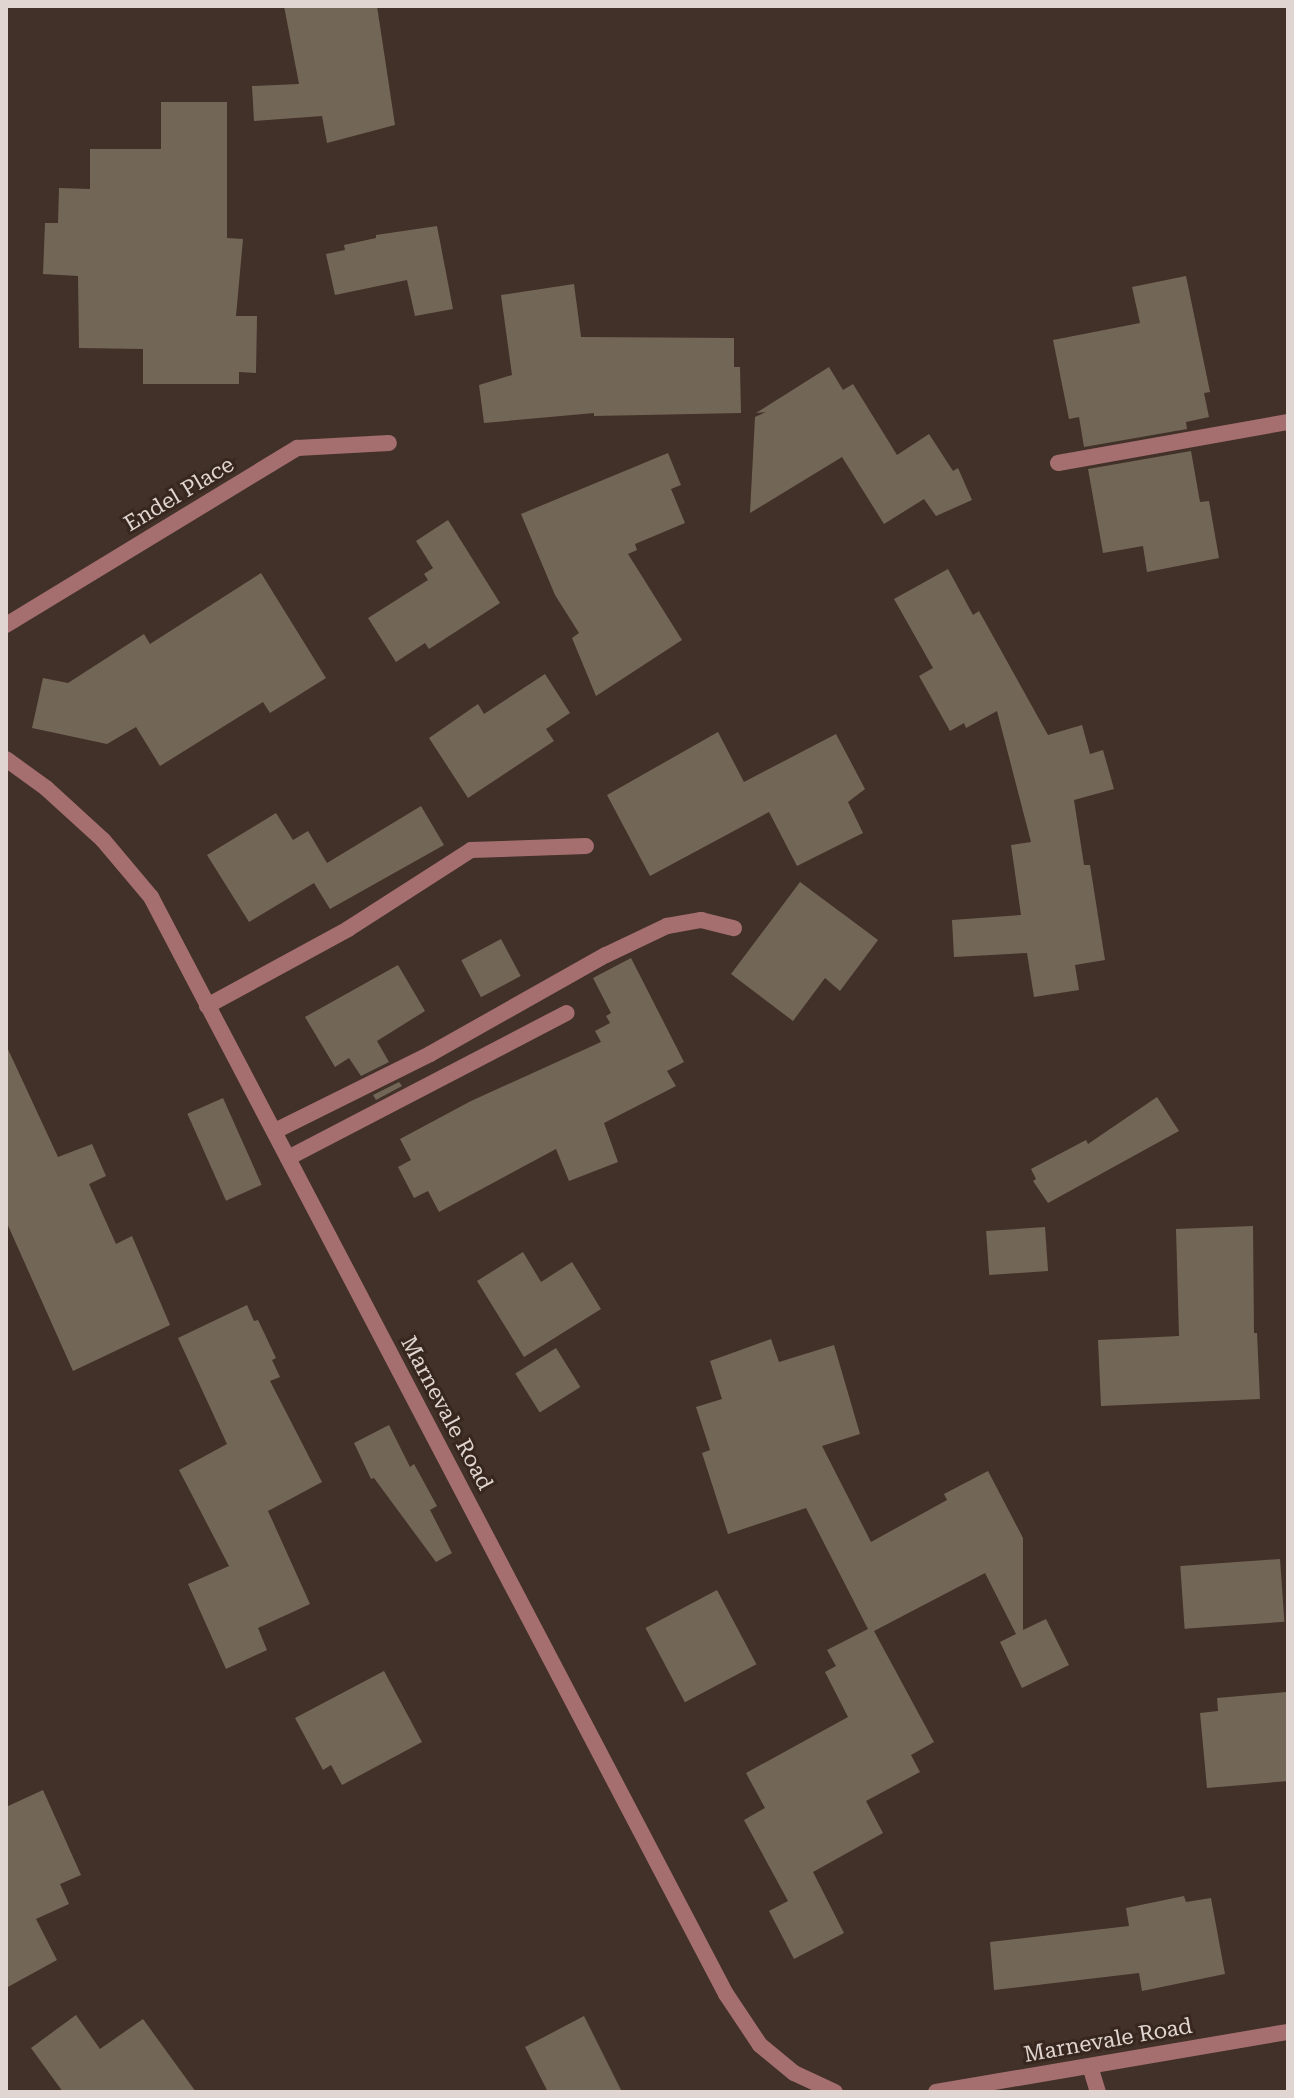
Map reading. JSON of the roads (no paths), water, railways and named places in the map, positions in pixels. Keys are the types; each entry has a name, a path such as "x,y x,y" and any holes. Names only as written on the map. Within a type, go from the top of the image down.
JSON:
{"street":[{"path":"1058,463 1288,422"},
{"name":"Endel Place","path":"6,625 297,448 389,443"},
{"name":"Marnevale Road","path":"6,759 46,788 103,840 151,897 726,1994 760,2045 794,2073 835,2092"},
{"path":"207,1006 348,929 471,850 586,846"},
{"path":"275,1131 430,1054 606,955 667,926 701,920 734,928"},
{"path":"288,1158 566,1013"},
{"name":"Marnevale Road","path":"936,2092 1288,2032"},
{"path":"1090,2066 1098,2092"}]}
